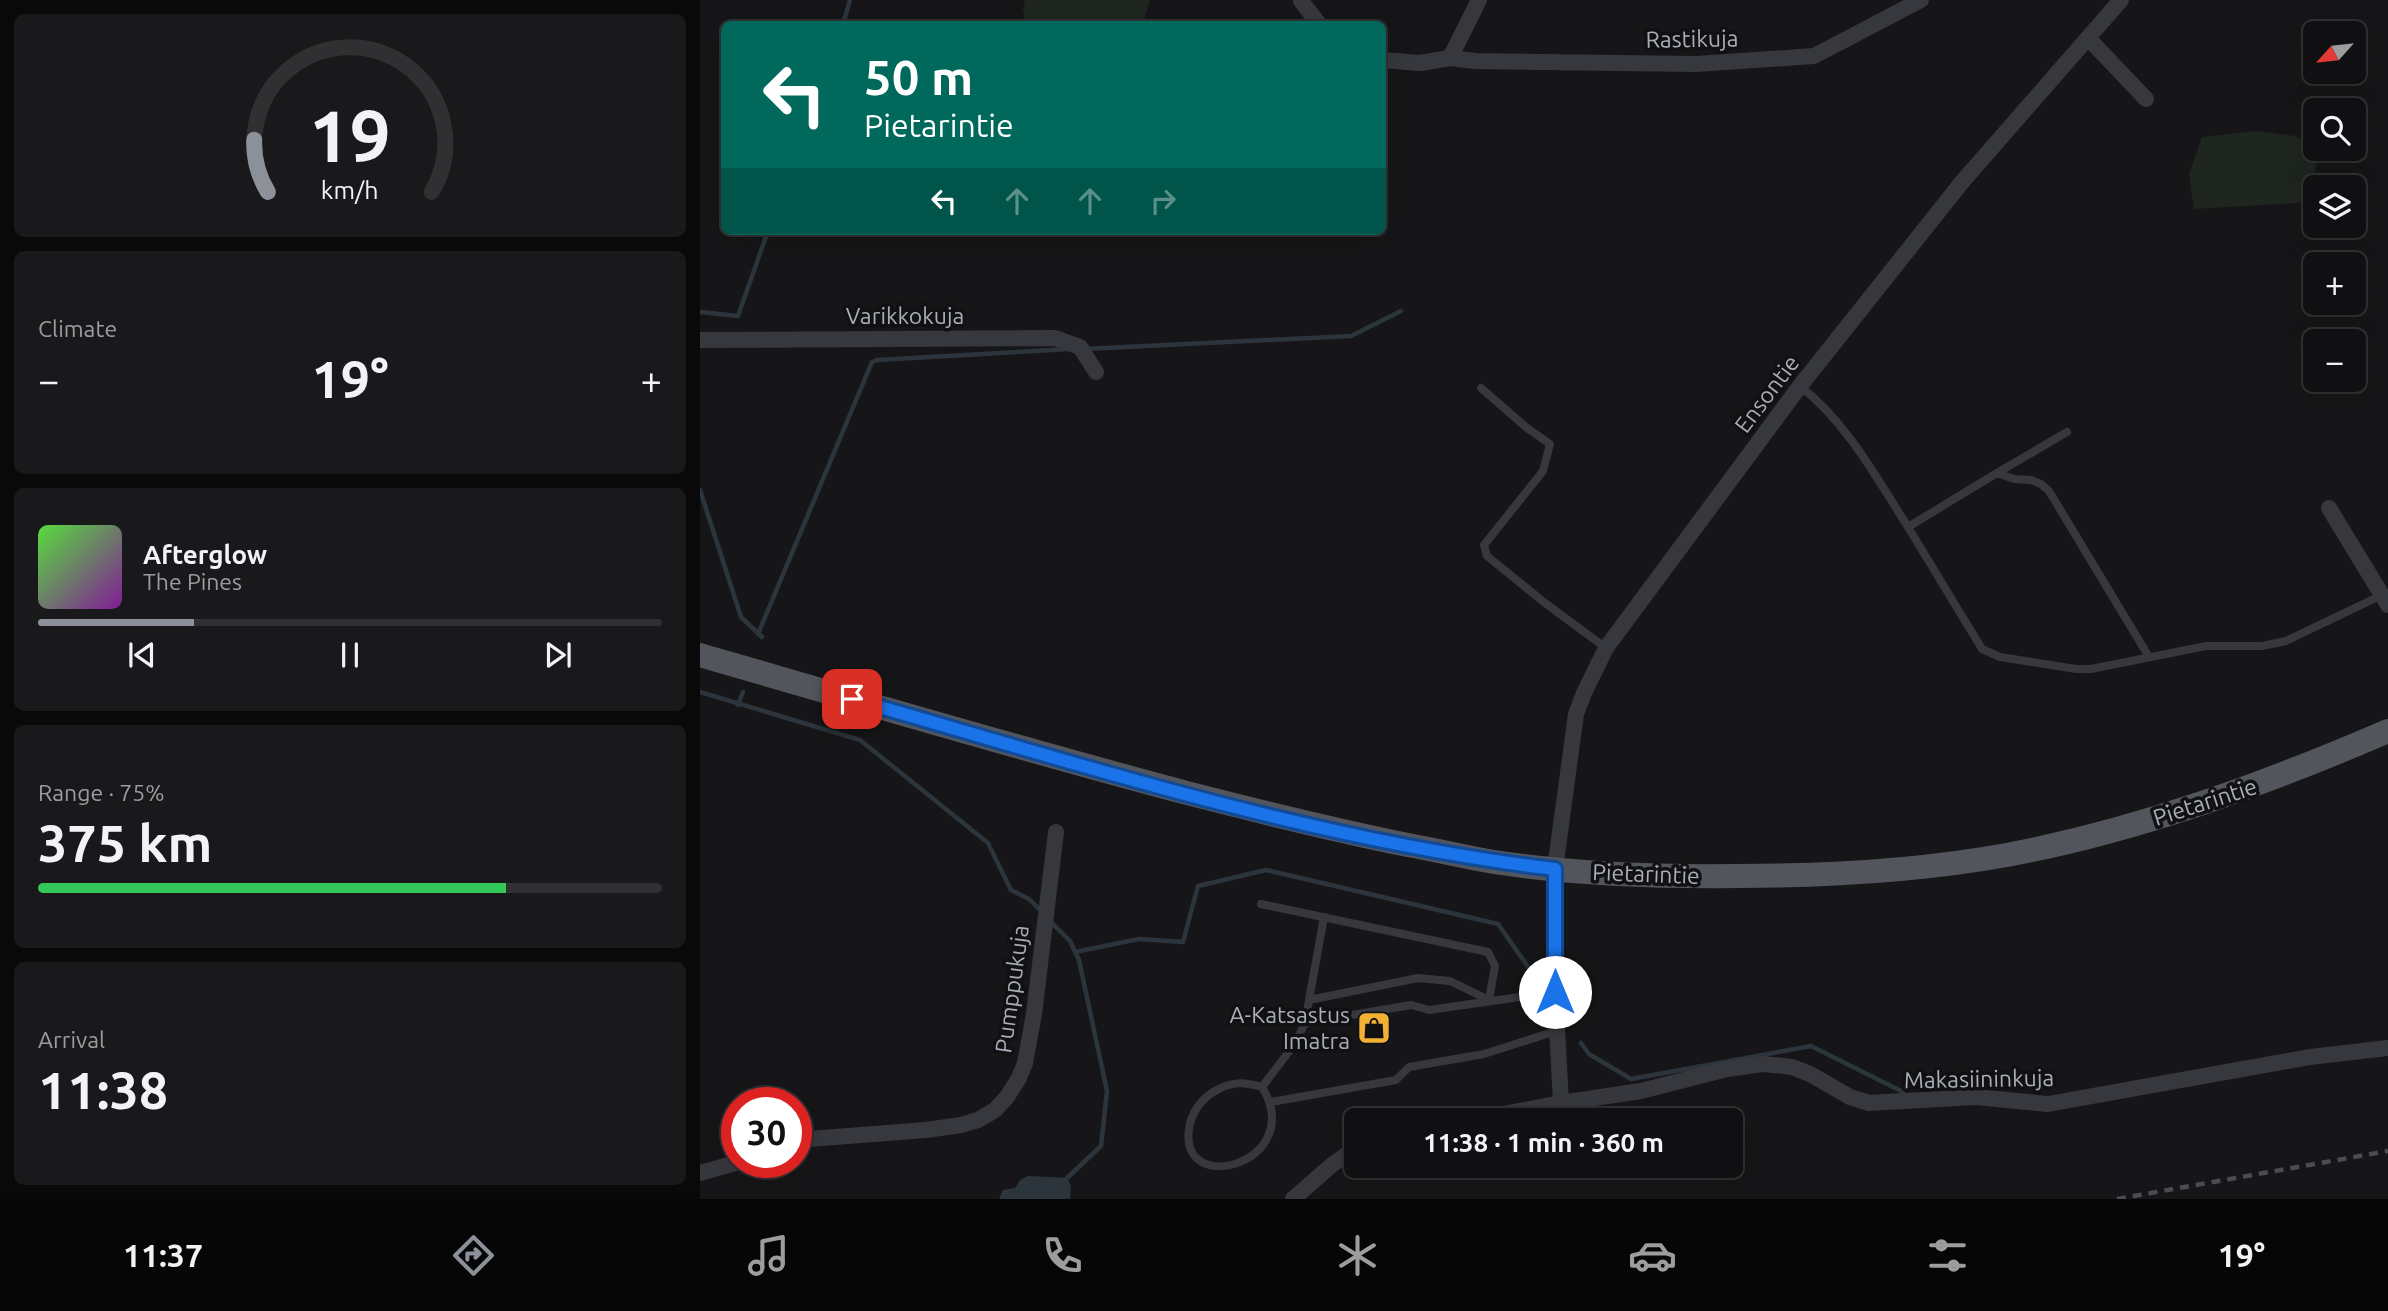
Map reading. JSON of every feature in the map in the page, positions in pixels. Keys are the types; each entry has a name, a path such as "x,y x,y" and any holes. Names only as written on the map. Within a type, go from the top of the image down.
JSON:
{"main road":[{"name":"Pietarintie","path":"700,655 1079,764 1303,823 1490,861 1652,876 1846,874 2004,855 2106,833 2179,811 2260,784 2388,731"}],"street":[{"path":"1450,58 1479,0"},
{"name":"Rastikuja","path":"1386,60 1420,63 1450,58 1475,61 1696,64 1814,56 1920,0"},
{"name":"Ensontie","path":"1555,869 1576,713 1606,648 1800,386 1962,182 2121,0"},
{"path":"1301,1 1317,21"},
{"path":"2088,38 2146,99"},
{"name":"Varikkokuja","path":"700,340 1055,338 1080,347 1096,372"},
{"path":"2329,508 2385,600"},
{"name":"Pumppukuja","path":"812,1139 961,1125 978,1120 995,1110 1007,1097 1025,1063 1034,1014 1056,832"},
{"path":"1555,869 1555,992 1561,1103"},
{"name":"Makasiininkuja","path":"1535,1108 1641,1091 1727,1069 1763,1064 1801,1070 1850,1097 1869,1103 1976,1097 2048,1104 2310,1057 2388,1048"},
{"path":"1293,1199 1344,1156"},
{"path":"700,1173 721,1167"}],"lane":[{"path":"1800,386 1823,404 1850,438 1982,649 2000,657 2076,669 2108,666 2206,646 2262,646 2286,641 2385,600"},
{"path":"1481,388 1550,444 1543,471 1484,545 1487,556 1606,648"},
{"path":"1908,527 2067,432"},
{"path":"1997,473 2014,479 2031,480 2049,491 2150,657"},
{"path":"1261,904 1488,952 1495,966 1489,1000"},
{"path":"1262,1087 1294,1045 1305,1023 1324,917"},
{"path":"1309,1000 1418,978 1450,981 1489,1000"},
{"path":"1305,1023 1411,1004 1429,1010 1555,992"},
{"path":"1271,1102 1396,1080 1409,1067 1484,1054 1556,1031"},
{"path":"1245,1082 1262,1087 1271,1102 1272,1123 1267,1139 1257,1153 1244,1164 1229,1169 1214,1170 1201,1165 1188,1142 1189,1128 1195,1111 1207,1096 1225,1085 1245,1082"}],"shaded area":[{"path":"1025,0 1150,0 1144,21 1025,21 1023,9"},
{"path":"2256,131 2295,136 2303,140 2303,161 2316,161 2315,175 2303,175 2303,202 2194,209 2189,174 2202,137"},
{"path":"1028,1176 1067,1178 1071,1186 1070,1199 999,1199 1003,1190 1015,1188 1020,1180"}],"waterway":[{"path":"844,21 850,0"},
{"path":"700,312 738,316 767,235"},
{"path":"1085,349 1351,336 1401,311"},
{"path":"758,634 872,362 1069,349"},
{"path":"700,490 741,617 762,637"},
{"path":"700,692 860,740 988,843 1011,890 1029,899 1041,911"},
{"path":"738,705 743,692"},
{"path":"1075,952 1139,939 1183,942 1198,886 1266,870 1498,924 1543,988"},
{"path":"1049,920 1070,941 1079,960 1107,1091 1101,1146 1067,1178"},
{"path":"1581,1043 1589,1054 1631,1079 1811,1046 1903,1092"}],"railway":[{"path":"2117,1199 2388,1151"}],"place":[{"name":"A-Katsastus Imatra","path":"1374,1028"}],"route":[{"path":"852,699 1079,764 1303,823 1490,861 1555,869 1555,992"}]}
